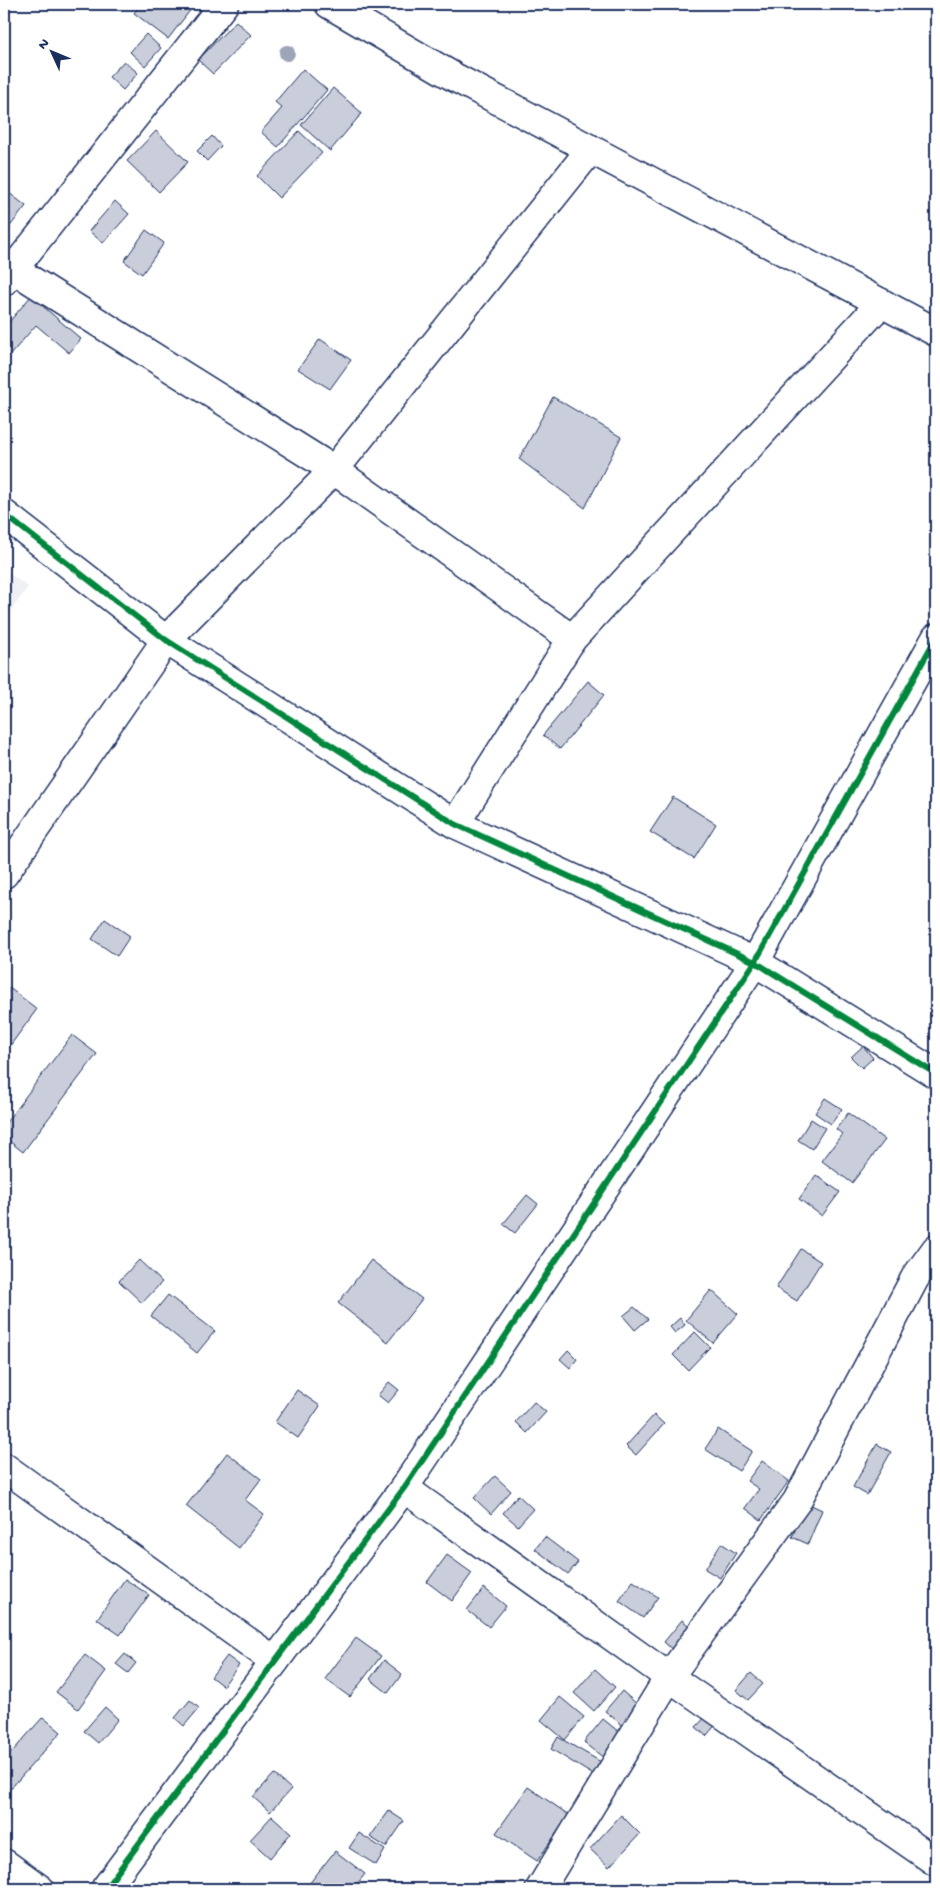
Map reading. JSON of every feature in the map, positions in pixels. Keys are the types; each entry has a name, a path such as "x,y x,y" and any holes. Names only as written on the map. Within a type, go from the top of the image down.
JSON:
{"street":[{"path":"224,4 9,275 334,470 572,639"},
{"path":"329,4 454,77 936,332"},
{"path":"4,874 166,640 334,470 591,149"},
{"path":"455,824 572,639 881,303"},
{"path":"4,514 166,640 455,824 755,962 936,1074"},
{"path":"105,1889 404,1488 755,962 936,638"},
{"path":"540,1889 668,1677 797,1501 915,1278 936,1248"},
{"path":"6,1472 275,1661"},
{"path":"404,1488 668,1677 936,1862"},
{"path":"4,1863 40,1889"}],"shaded area":[{"path":"4,570 28,587 4,620"}],"building":[{"path":"141,4 195,4 168,39 134,13"},
{"path":"236,21 251,35 213,74 198,60"},
{"path":"146,34 161,48 145,66 130,52"},
{"path":"124,61 138,73 123,90 109,77"},
{"path":"303,69 327,90 278,147 261,132 282,108 275,102"},
{"path":"333,88 362,113 330,151 301,125"},
{"path":"156,131 188,162 159,192 127,161"},
{"path":"299,131 322,153 279,198 257,176"},
{"path":"212,136 221,146 207,161 197,151"},
{"path":"4,189 26,206 4,234"},
{"path":"115,201 129,214 103,243 89,231"},
{"path":"146,230 164,243 142,274 124,261"},
{"path":"31,296 81,339 69,353 36,325 4,362 4,328"},
{"path":"320,339 351,360 330,389 298,369"},
{"path":"553,397 621,437 585,508 519,459"},
{"path":"588,681 604,695 560,749 543,735"},
{"path":"673,797 716,824 694,859 650,832"},
{"path":"105,919 130,936 117,956 92,939"},
{"path":"8,987 37,1009 4,1054 4,992"},
{"path":"72,1035 97,1054 23,1152 4,1137 4,1125"},
{"path":"863,1046 873,1058 862,1068 851,1057"},
{"path":"825,1098 842,1109 831,1124 815,1113"},
{"path":"848,1113 885,1140 852,1183 822,1161 842,1134 836,1129"},
{"path":"811,1119 825,1128 812,1149 798,1140"},
{"path":"816,1175 840,1192 822,1216 799,1199"},
{"path":"527,1195 538,1204 515,1233 503,1224"},
{"path":"801,1249 821,1262 797,1301 776,1288"},
{"path":"139,1260 162,1282 142,1303 119,1281"},
{"path":"371,1260 422,1299 388,1342 338,1303"},
{"path":"711,1290 738,1314 713,1343 686,1320"},
{"path":"168,1295 215,1331 197,1353 151,1316"},
{"path":"634,1307 648,1319 635,1330 623,1316"},
{"path":"680,1318 685,1325 675,1333 670,1327"},
{"path":"695,1332 710,1347 688,1370 673,1355"},
{"path":"568,1350 577,1359 570,1368 560,1359"},
{"path":"389,1382 399,1390 388,1403 378,1395"},
{"path":"297,1390 320,1406 298,1438 275,1422"},
{"path":"534,1402 546,1412 527,1433 516,1422"},
{"path":"654,1415 664,1424 636,1455 626,1446"},
{"path":"718,1429 752,1451 739,1471 705,1449"},
{"path":"877,1444 891,1452 867,1495 853,1487"},
{"path":"227,1453 261,1479 245,1500 264,1514 239,1548 186,1506"},
{"path":"762,1461 789,1481 761,1520 745,1508 759,1489 747,1481"},
{"path":"495,1476 511,1491 491,1514 474,1498"},
{"path":"518,1495 533,1509 518,1526 503,1513"},
{"path":"807,1503 822,1510 808,1544 792,1537"},
{"path":"545,1537 578,1562 568,1574 535,1549"},
{"path":"721,1543 736,1553 720,1578 705,1569"},
{"path":"447,1555 472,1573 452,1601 427,1582"},
{"path":"125,1579 149,1595 120,1635 97,1619"},
{"path":"633,1581 658,1597 643,1618 619,1601"},
{"path":"484,1588 506,1606 489,1627 467,1610"},
{"path":"682,1620 698,1633 679,1656 664,1642"},
{"path":"356,1638 381,1656 350,1697 325,1679"},
{"path":"125,1654 136,1663 128,1673 116,1664"},
{"path":"85,1655 106,1671 78,1709 56,1692"},
{"path":"227,1656 239,1665 223,1686 211,1677"},
{"path":"384,1660 402,1674 388,1693 370,1679"},
{"path":"595,1669 615,1687 594,1711 574,1693"},
{"path":"751,1673 763,1684 748,1700 736,1690"},
{"path":"622,1691 639,1706 622,1725 605,1711"},
{"path":"560,1697 584,1717 565,1740 541,1720"},
{"path":"190,1700 199,1708 184,1726 175,1718"},
{"path":"105,1707 118,1719 98,1743 84,1731"},
{"path":"710,1712 719,1721 706,1736 696,1727"},
{"path":"43,1717 61,1732 4,1796 4,1761"},
{"path":"603,1719 624,1736 605,1759 584,1742"},
{"path":"558,1737 608,1766 600,1779 551,1749"},
{"path":"274,1774 291,1789 270,1812 253,1797"},
{"path":"528,1787 569,1815 537,1861 496,1833"},
{"path":"389,1811 404,1821 386,1847 370,1837"},
{"path":"621,1815 640,1834 609,1867 590,1849"},
{"path":"272,1816 291,1833 270,1858 250,1840"},
{"path":"359,1833 385,1850 376,1865 349,1848"},
{"path":"335,1851 365,1874 353,1889 305,1889"}],"cycle path":[{"path":"4,514 166,640 455,824 755,962 936,1074"},
{"path":"105,1889 404,1488 755,962 936,638"}]}
